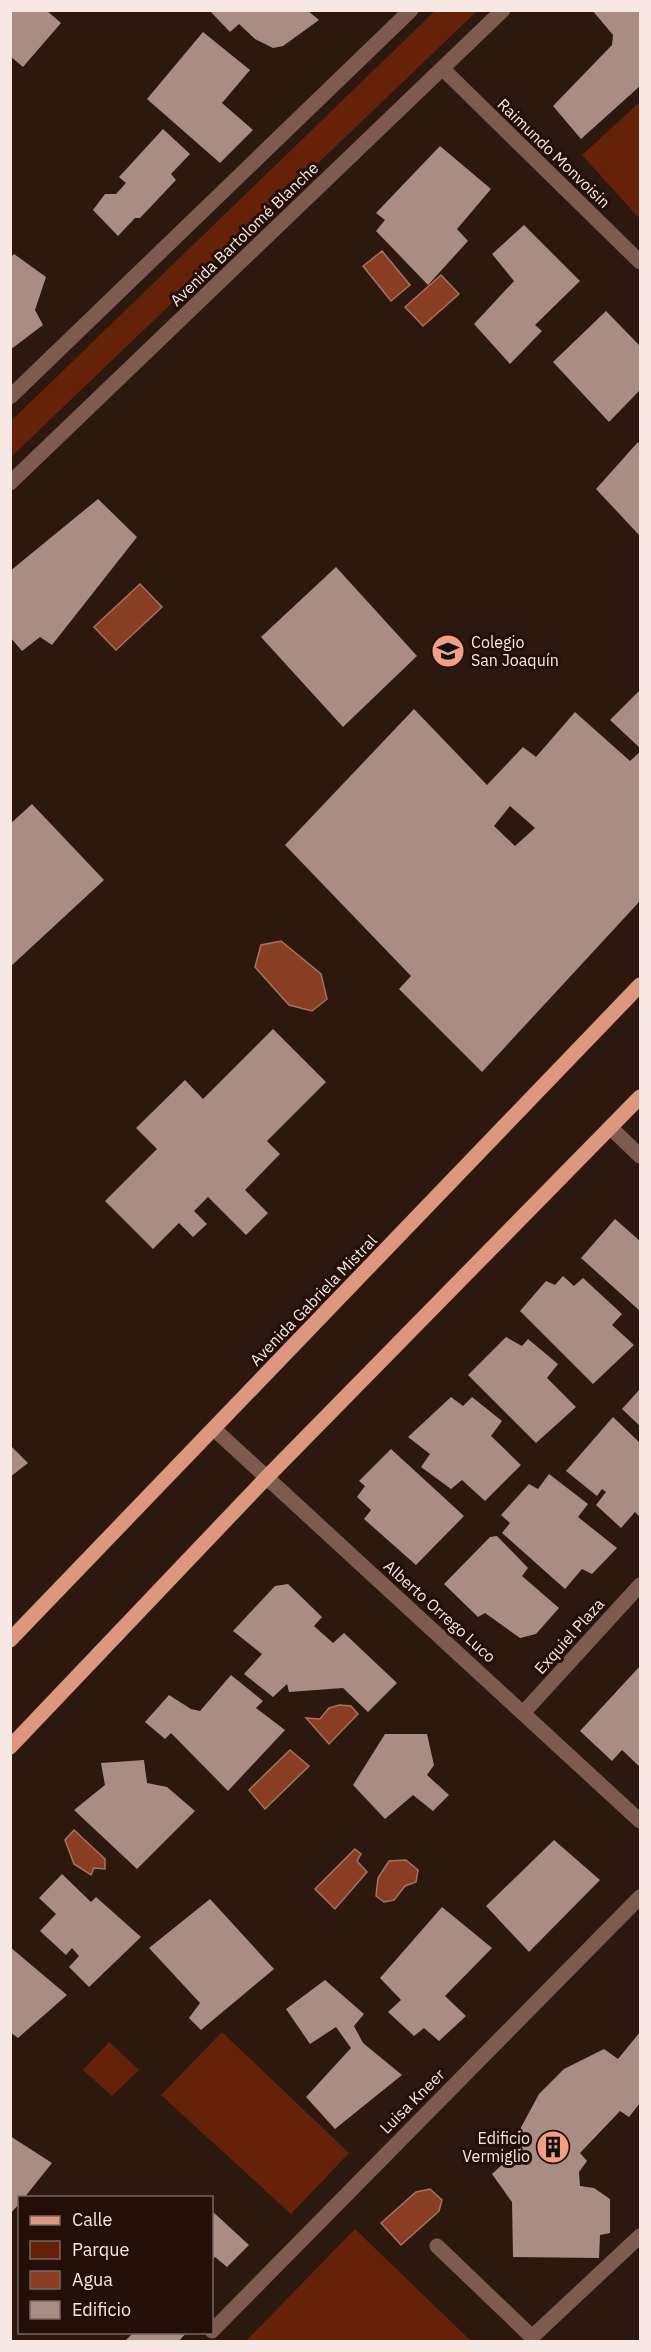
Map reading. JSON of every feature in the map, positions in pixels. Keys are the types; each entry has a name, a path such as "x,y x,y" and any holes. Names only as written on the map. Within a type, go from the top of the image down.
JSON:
{"main road":[{"name":"Avenida Gabriela Mistral","path":"10,1640 640,985"},
{"path":"10,1747 266,1478 640,1097"}],"street":[{"path":"10,397 411,10"},
{"name":"Avenida Bartolomé Blanche","path":"10,483 503,10"},
{"name":"Raimundo Monvoisin","path":"442,69 640,262"},
{"path":"611,1128 640,1156"},
{"name":"Alberto Orrego Luco","path":"214,1429 640,1821"},
{"name":"Exquiel Plaza","path":"524,1712 640,1585"},
{"name":"Luisa Kneer","path":"213,2330 640,1897"},
{"path":"437,2246 532,2337 640,2236"}],"green space":[{"path":"436,10 477,11 11,457 11,421"},
{"path":"640,102 640,219 582,155"},
{"path":"222,2032 349,2153 291,2214 161,2095"},
{"path":"109,2042 139,2070 112,2096 83,2070"},
{"path":"355,2229 471,2341 246,2341"}],"water":[{"path":"382,251 410,285 391,301 363,266"},
{"path":"441,275 459,294 423,326 405,307"},
{"path":"140,584 162,607 116,650 94,627"},
{"path":"281,941 321,974 327,999 312,1011 289,1005 255,967 261,945"},
{"path":"339,1705 351,1706 358,1714 329,1744 306,1718 320,1719 329,1708"},
{"path":"290,1750 309,1766 265,1809 249,1790"},
{"path":"74,1830 105,1859 105,1869 94,1868 91,1875 74,1864 65,1840"},
{"path":"355,1849 361,1854 357,1861 367,1872 335,1909 315,1889"},
{"path":"406,1860 418,1870 416,1882 405,1886 394,1900 384,1902 376,1896 378,1878 389,1861"},
{"path":"430,2189 442,2200 439,2211 401,2245 381,2223 416,2192"}],"building":[{"path":"10,10 46,10 61,23 23,67 10,56"},
{"path":"209,10 307,10 319,20 283,46 273,48 255,39 239,24 230,32"},
{"path":"592,10 640,10 640,86 581,139 553,106 612,45 613,35"},
{"path":"203,32 250,70 222,103 253,130 220,163 147,99"},
{"path":"163,129 190,154 171,174 176,180 140,218 135,218 118,236 93,210 105,194 116,194 126,183 119,177"},
{"path":"440,146 491,189 457,229 468,241 428,285 376,231 385,220 376,213"},
{"path":"524,225 580,281 535,325 542,331 510,364 474,324 514,281 492,254"},
{"path":"14,254 46,277 35,310 43,325 10,350 10,258"},
{"path":"606,311 640,346 640,390 609,422 553,362"},
{"path":"638,442 640,444 640,536 596,489"},
{"path":"98,499 137,537 52,645 40,637 22,651 10,637 10,571"},
{"path":"336,567 417,656 343,727 261,637"},
{"path":"640,690 640,748 610,720"},
{"path":"414,709 487,785 523,747 536,757 575,712 630,761 640,752 640,901 482,1072 399,989 411,976 285,845","holes":["510,806 535,828 515,846 494,826"]},
{"path":"32,804 104,880 10,967 10,824"},
{"path":"273,1029 326,1082 267,1141 280,1154 245,1190 268,1213 246,1235 208,1197 194,1211 207,1224 193,1237 179,1223 153,1249 105,1201 157,1149 136,1128 185,1080 203,1099"},
{"path":"615,1219 640,1241 640,1311 581,1258"},
{"path":"563,1276 574,1286 583,1278 622,1314 612,1325 634,1345 593,1384 520,1311 546,1281 555,1285"},
{"path":"506,1337 522,1346 528,1339 558,1364 547,1378 576,1407 536,1443 468,1375"},
{"path":"640,1389 640,1426 622,1409"},
{"path":"451,1397 463,1406 472,1397 502,1421 491,1436 521,1465 485,1501 462,1480 451,1489 421,1467 430,1454 408,1437"},
{"path":"613,1417 640,1443 640,1517 635,1512 621,1528 596,1505 606,1492 602,1489 597,1496 566,1471"},
{"path":"10,1445 28,1463 10,1477"},
{"path":"391,1449 464,1516 416,1565 364,1519 371,1510 357,1497 365,1486 359,1481"},
{"path":"549,1474 588,1504 578,1517 617,1548 592,1574 582,1569 565,1589 502,1533 510,1523 501,1515 529,1484 538,1489"},
{"path":"497,1536 528,1568 522,1576 559,1608 536,1634 520,1638 485,1613 478,1617 444,1584 490,1537"},
{"path":"288,1584 322,1617 314,1626 333,1643 344,1633 397,1683 368,1712 343,1688 289,1692 287,1684 273,1697 244,1674 262,1654 233,1631 275,1586"},
{"path":"640,1666 640,1767 622,1750 612,1761 580,1731"},
{"path":"231,1675 263,1701 256,1708 285,1730 228,1791 171,1733 165,1739 145,1722 169,1695 191,1709 200,1711"},
{"path":"385,1734 427,1734 434,1765 427,1775 449,1795 433,1811 413,1795 385,1819 353,1785"},
{"path":"144,1760 147,1783 167,1787 195,1811 137,1869 74,1810 105,1785 101,1763"},
{"path":"554,1840 600,1880 529,1952 486,1906"},
{"path":"62,1874 91,1902 96,1897 141,1937 89,1987 69,1967 79,1956 72,1948 66,1955 40,1931 56,1914 39,1898"},
{"path":"210,1899 274,1969 201,2030 189,2018 200,2003 149,1948"},
{"path":"442,1907 492,1948 445,1996 466,2016 439,2041 424,2028 414,2036 388,2012 401,2000 380,1978"},
{"path":"10,1947 67,1995 18,2038 10,2032"},
{"path":"325,1980 364,2014 354,2026 363,2043 402,2075 335,2129 306,2097 351,2048 336,2027 310,2044 286,2009"},
{"name":"Edificio Vermiglio","path":"640,2032 640,2103 629,2117 620,2111 580,2153 587,2161 579,2172 580,2186 594,2188 610,2199 610,2233 600,2235 599,2258 513,2257 512,2202 492,2174 527,2142 518,2133 539,2094 564,2069 604,2049 618,2059"},
{"path":"10,2136 52,2163 26,2196 18,2196 18,2205 10,2214"},
{"path":"213,2212 249,2245 227,2267 215,2257 213,2259"},
{"path":"132,2334 185,2334 178,2342 124,2342"}],"place":[{"name":"Colegio San Joaquín","path":"448,651"},
{"name":"Edificio Vermiglio","path":"553,2147"}]}
